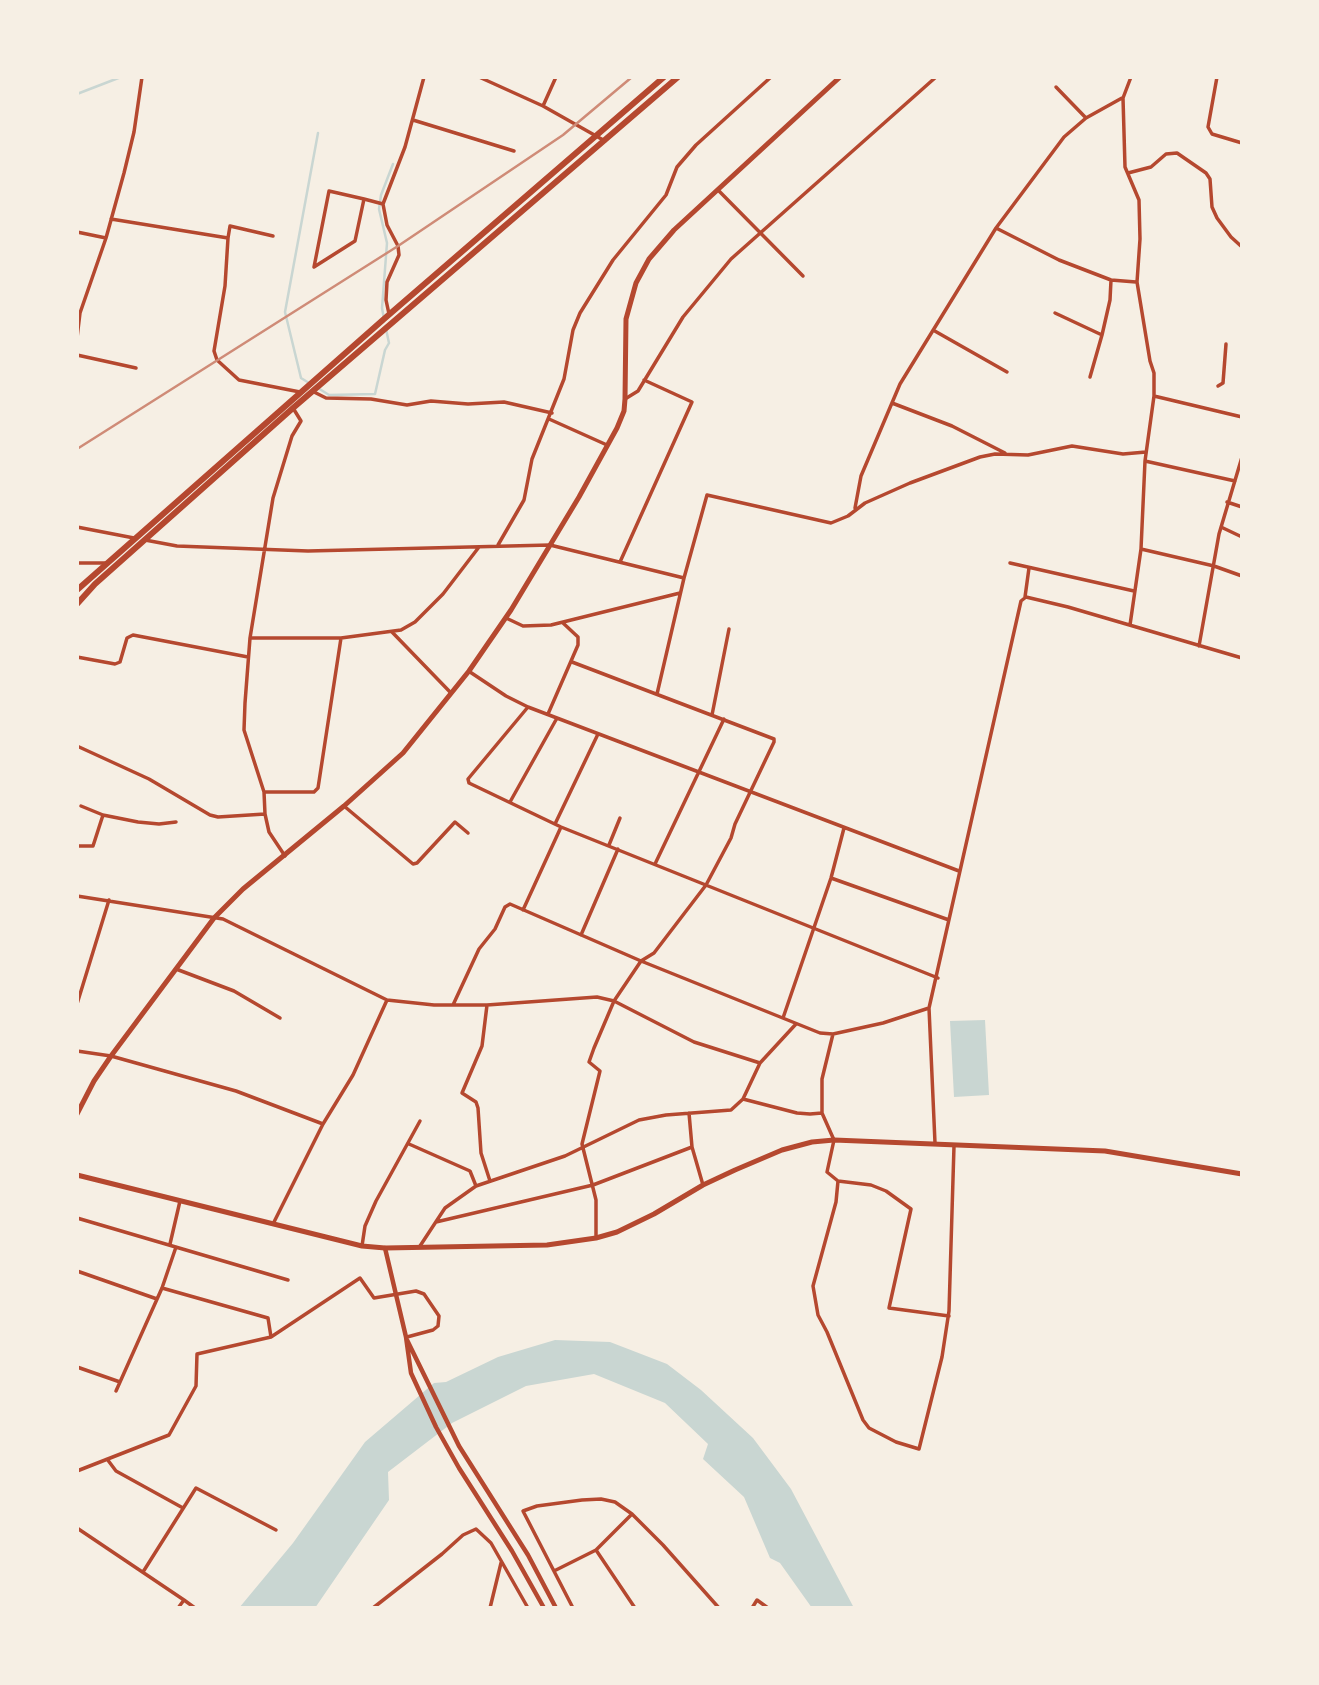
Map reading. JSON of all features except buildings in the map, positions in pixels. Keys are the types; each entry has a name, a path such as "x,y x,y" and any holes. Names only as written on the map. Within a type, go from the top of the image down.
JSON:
{"highway":[{"path":"77,590 133,538 664,77"},
{"path":"77,604 95,584 293,408 678,77"}],"main road":[{"path":"77,1114 111,1056 174,968 214,918 243,889 344,806 403,753 469,671 506,618 624,411 626,319 636,283 661,242 840,77"},
{"path":"77,1175 362,1246 385,1248 547,1245 596,1238 617,1232 703,1185 782,1150 812,1142 834,1140 1105,1151 1242,1174"}],"street":[{"path":"77,338 79,313 106,238 134,132 142,77"},
{"path":"390,314 387,282 399,255 381,203 405,147 424,77"},
{"path":"479,77 543,106 605,141"},
{"path":"543,106 556,77"},
{"path":"498,545 524,500 532,459 564,379 573,330 597,283 666,195 677,167 696,145 771,77"},
{"path":"625,399 633,396 677,327 713,278 759,233 936,77"},
{"path":"1130,625 1141,549 1145,461 1154,396 1154,373 1137,282 1139,200 1125,167 1123,98 1131,77"},
{"path":"1217,77 1208,127 1212,134 1242,143"},
{"path":"1056,87 1086,118"},
{"path":"855,510 861,476 892,403 916,356 996,228 1056,146 1086,118 1123,98"},
{"path":"413,120 514,151"},
{"path":"1128,173 1150,167 1166,154 1177,153 1206,173 1210,179 1212,207 1217,218 1230,237 1242,247"},
{"path":"718,190 803,276"},
{"path":"364,199 355,241 314,267 329,191 364,199 381,203"},
{"path":"111,219 228,239"},
{"path":"273,236 229,226 225,286 214,351 217,360 239,380 302,393"},
{"path":"996,228 1059,260 1111,280 1137,282"},
{"path":"77,232 106,238"},
{"path":"1090,377 1110,299 1111,280"},
{"path":"1055,313 1102,335"},
{"path":"933,330 1007,372"},
{"path":"1218,386 1223,383 1226,344"},
{"path":"77,355 136,368"},
{"path":"620,562 692,402 644,380"},
{"path":"314,392 326,398 371,398 407,405 431,401 468,404 504,402 552,413"},
{"path":"1154,396 1242,416"},
{"path":"892,403 952,426 1007,454"},
{"path":"285,856 270,832 265,814 264,792 244,730 250,638 272,498 292,436 301,421 293,408"},
{"path":"549,419 607,445"},
{"path":"657,694 680,593 707,495 831,523 910,483 980,457 1028,455 1072,446 1124,454 1146,452"},
{"path":"1199,646 1221,527 1242,457"},
{"path":"1145,461 1235,481"},
{"path":"1227,502 1242,507"},
{"path":"77,527 177,546 263,550 376,551 550,544 684,578"},
{"path":"1221,527 1242,537"},
{"path":"250,638 341,638 401,630 415,622 443,594 479,547"},
{"path":"1141,549 1214,566 1242,576"},
{"path":"77,563 104,564 127,555"},
{"path":"1010,563 1135,591"},
{"path":"935,1145 929,1008 1030,568"},
{"path":"506,618 523,626 563,622 680,593"},
{"path":"1025,598 1068,607 1242,658"},
{"path":"548,714 578,645 578,637 563,622"},
{"path":"712,715 729,629"},
{"path":"392,632 452,694"},
{"path":"77,657 115,664 120,662 127,638 133,635 248,657"},
{"path":"264,792 314,792 318,788 341,638"},
{"path":"572,662 774,739 731,838 706,886 654,953 641,961 614,1001 590,1062 600,1071 583,1138 583,1148 596,1200 596,1238"},
{"path":"469,671 528,707 959,871"},
{"path":"528,707 468,779 469,783 561,827 937,978"},
{"path":"510,802 558,718"},
{"path":"655,864 724,719"},
{"path":"555,824 598,734"},
{"path":"77,746 149,779 210,815 218,817 265,814"},
{"path":"81,806 103,815 159,824 176,822"},
{"path":"344,806 413,864 417,863 455,822 468,833"},
{"path":"77,846 93,846 103,815"},
{"path":"609,845 620,818"},
{"path":"523,910 561,827"},
{"path":"783,1018 831,878 844,828"},
{"path":"581,935 618,849"},
{"path":"831,878 949,920"},
{"path":"77,896 223,919 387,1000 487,1005 597,997 614,1001 694,1042 760,1063"},
{"path":"77,1004 109,900"},
{"path":"453,1004 479,949 495,929 506,905 510,904 641,961 820,1033 834,1034 929,1008"},
{"path":"174,968 234,991 280,1018"},
{"path":"273,1224 323,1124 353,1075 387,1000"},
{"path":"487,1005 482,1046 462,1093 476,1102 478,1108 481,1153 490,1181"},
{"path":"420,1247 444,1208 476,1186 583,1148 639,1120 731,1110 743,1100 760,1063 796,1024"},
{"path":"834,1034 822,1079 822,1112 834,1140 827,1172 838,1181 872,1185 886,1191 911,1209 889,1308 949,1316"},
{"path":"77,1051 111,1056 246,1094 323,1124"},
{"path":"743,1100 810,1114 822,1112"},
{"path":"689,1113 692,1147 703,1185"},
{"path":"362,1246 365,1226 376,1201 420,1121"},
{"path":"409,1143 470,1171 476,1186"},
{"path":"838,1181 831,1221 813,1286 818,1315 859,1411 869,1428 919,1450 942,1357 949,1316 954,1146"},
{"path":"436,1223 593,1185 692,1147"},
{"path":"170,1244 180,1201"},
{"path":"77,1218 288,1280"},
{"path":"116,1391 162,1288 176,1247"},
{"path":"385,1248 406,1337 411,1373 436,1427 544,1608"},
{"path":"77,1271 157,1299"},
{"path":"77,1471 169,1435 196,1386 197,1354 271,1336 360,1278 374,1298 395,1294 424,1294 439,1316 438,1326 433,1330 406,1337"},
{"path":"162,1288 268,1318 271,1336"},
{"path":"406,1337 459,1446 501,1511 556,1608"},
{"path":"77,1367 120,1382"},
{"path":"107,1459 116,1471 183,1508"},
{"path":"143,1573 196,1488 275,1530"},
{"path":"573,1608 523,1511 537,1506 601,1499 615,1502 632,1514 719,1608"},
{"path":"554,1571 596,1550 632,1514"},
{"path":"77,1528 195,1608"},
{"path":"373,1608 463,1535 476,1529 491,1543 528,1608"},
{"path":"596,1550 635,1608"},
{"path":"491,1607 502,1561"},
{"path":"178,1608 184,1600"},
{"path":"752,1608 757,1600 768,1608"},
{"path":"376,1603 380,1608"}],"shaded area":[{"path":"985,1020 989,1095 954,1097 950,1021"},
{"path":"555,1340 610,1342 667,1364 701,1390 753,1438 791,1489 854,1608 812,1608 780,1563 770,1558 744,1497 703,1459 708,1444 665,1403 594,1374 526,1386 452,1423 388,1472 389,1500 315,1608 239,1608 293,1543 365,1442 434,1383 446,1382 498,1357"}],"waterway":[{"path":"77,94 121,77"},
{"path":"309,383 301,378 285,312 318,133"},
{"path":"384,319 382,308 387,243 379,209 381,195 393,164"},
{"path":"318,388 329,395 375,394 389,343 386,329"}],"railway":[{"path":"77,449 398,246 563,135 632,77"}]}
